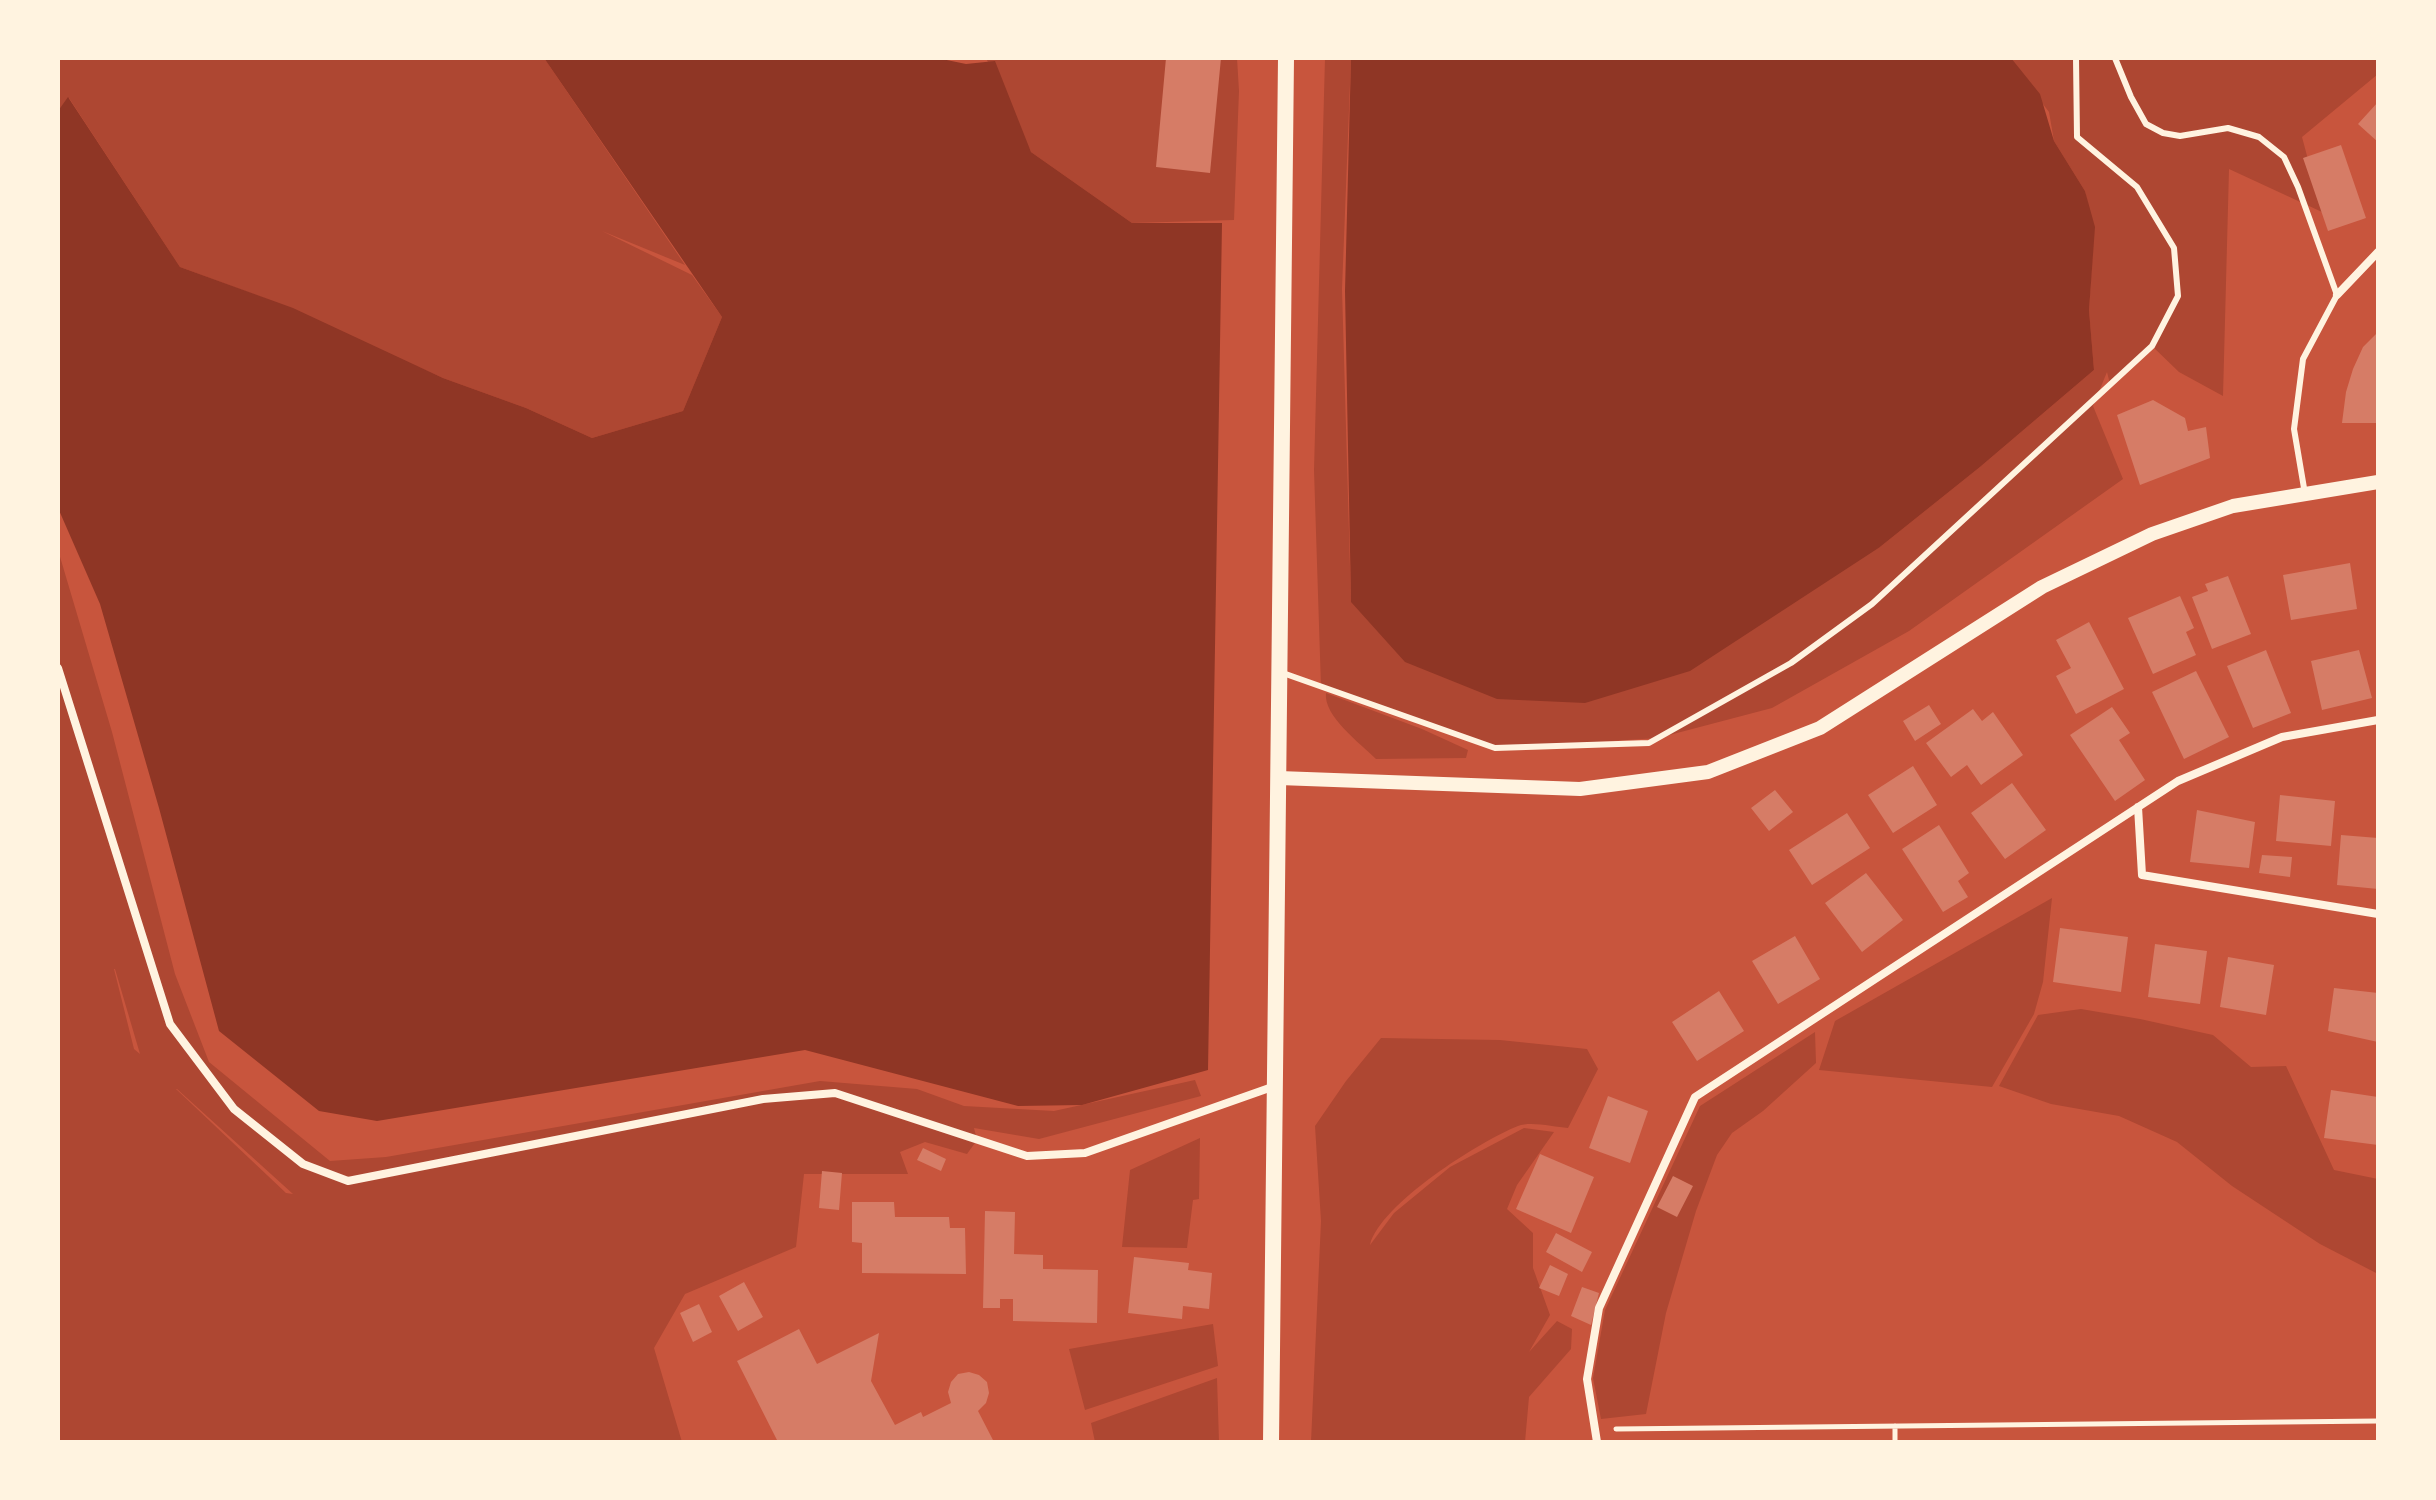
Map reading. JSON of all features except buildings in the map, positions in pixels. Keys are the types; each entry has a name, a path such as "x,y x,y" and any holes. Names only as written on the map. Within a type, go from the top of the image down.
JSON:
{"main road":[{"path":"1271,1442 1286,58"}],"street":[{"path":"2337,295 2378,252"},
{"path":"1279,778 1580,789 1708,772 1820,728 2042,587 2152,534 2233,506 2378,482"},
{"path":"58,668 170,1024 234,1109 303,1164 348,1181 763,1099 835,1093 1027,1156 1085,1153 1275,1085"},
{"path":"1597,1442 1587,1379 1599,1308 1695,1097 2178,781 2282,737 2378,720"},
{"path":"2138,807 2142,875 2378,914"}],"lane":[{"path":"1280,672 1495,748 1649,743 1791,663 1872,604 2152,346 2178,296 2174,248 2137,187 2077,137 2076,58"},
{"path":"2115,58 2146,124 2163,133 2180,136 2228,128 2259,137 2284,157 2298,187 2337,295 2303,359 2294,429 2305,494"}],"path":[{"path":"1595,1430 2378,1421"},
{"path":"1895,1426 1895,1442"}],"shaded area":[{"path":"58,58 544,58 685,265 602,231 692,275 722,317 683,411 592,438 526,408 443,378 267,299 180,267 69,98 58,111"},
{"path":"544,58 937,58 966,64 995,61 1031,152 1132,223 1222,223 1208,1070 1082,1105 1018,1106 805,1050 377,1121 319,1111 219,1031 100,604 58,508 58,111 68,97 180,267 293,308 443,378 526,408 592,438 683,411 722,317"},
{"path":"986,58 1237,58 1239,91 1234,220 1132,223 1031,152"},
{"path":"1325,58 1351,58 1342,289 1351,602 1880,547 2094,370 2089,310 2094,231 2085,191 2054,141 2049,112 2008,58 2378,58 2378,74 2302,137 2322,212 2229,169 2223,396 2179,372 2152,346 2110,384 2107,372 2093,406 2123,479 1909,631 1772,708 1658,738 1502,748 1321,687 1314,470"},
{"path":"1351,58 2011,58 2040,94 2054,141 2085,191 2095,227 2089,310 2094,370 1880,547 1690,671 1585,703 1497,699 1405,662 1351,602 1345,291"},
{"path":"58,550 112,732 175,974 209,1062 330,1161 386,1157 820,1081 917,1089 964,1106 1054,1111 1195,1080 1201,1096 1039,1139 974,1128 977,1140 967,1154 925,1142 900,1152 908,1174 804,1174 796,1247 685,1294 654,1348 682,1442 58,1442","holes":["115,969 140,1054 134,1049","177,1089 293,1194 286,1193"]},
{"path":"1326,693 1468,750 1466,758 1376,759 1330,711"},
{"path":"2052,898 2043,982 2034,1014 1992,1087 1819,1070 1835,1021"},
{"path":"2081,1009 2213,1035 2251,1067 2286,1066 2334,1170 2378,1179 2378,1274 2320,1244 2232,1186 2177,1142 2119,1116 2051,1104 1999,1086 2038,1015"},
{"path":"1815,1032 1816,1063 1763,1111 1732,1133 1717,1155 1696,1211 1666,1313 1646,1414 1601,1419 1593,1378 1605,1310 1700,1106"},
{"path":"1381,1038 1500,1040 1587,1049 1598,1069 1568,1128 1523,1125 1480,1145 1411,1193 1392,1211 1370,1245 1394,1213 1450,1167 1524,1128 1554,1132 1517,1185 1507,1209 1533,1233 1533,1268 1550,1315 1529,1352 1557,1321 1572,1329 1571,1349 1529,1397 1525,1442 1311,1442 1321,1221 1315,1126"},
{"path":"1200,1138 1199,1199 1193,1200 1187,1248 1122,1247 1130,1170"},
{"path":"1213,1324 1218,1366 1085,1410 1069,1349"},
{"path":"1217,1378 1219,1442 1095,1442 1091,1423"}]}
